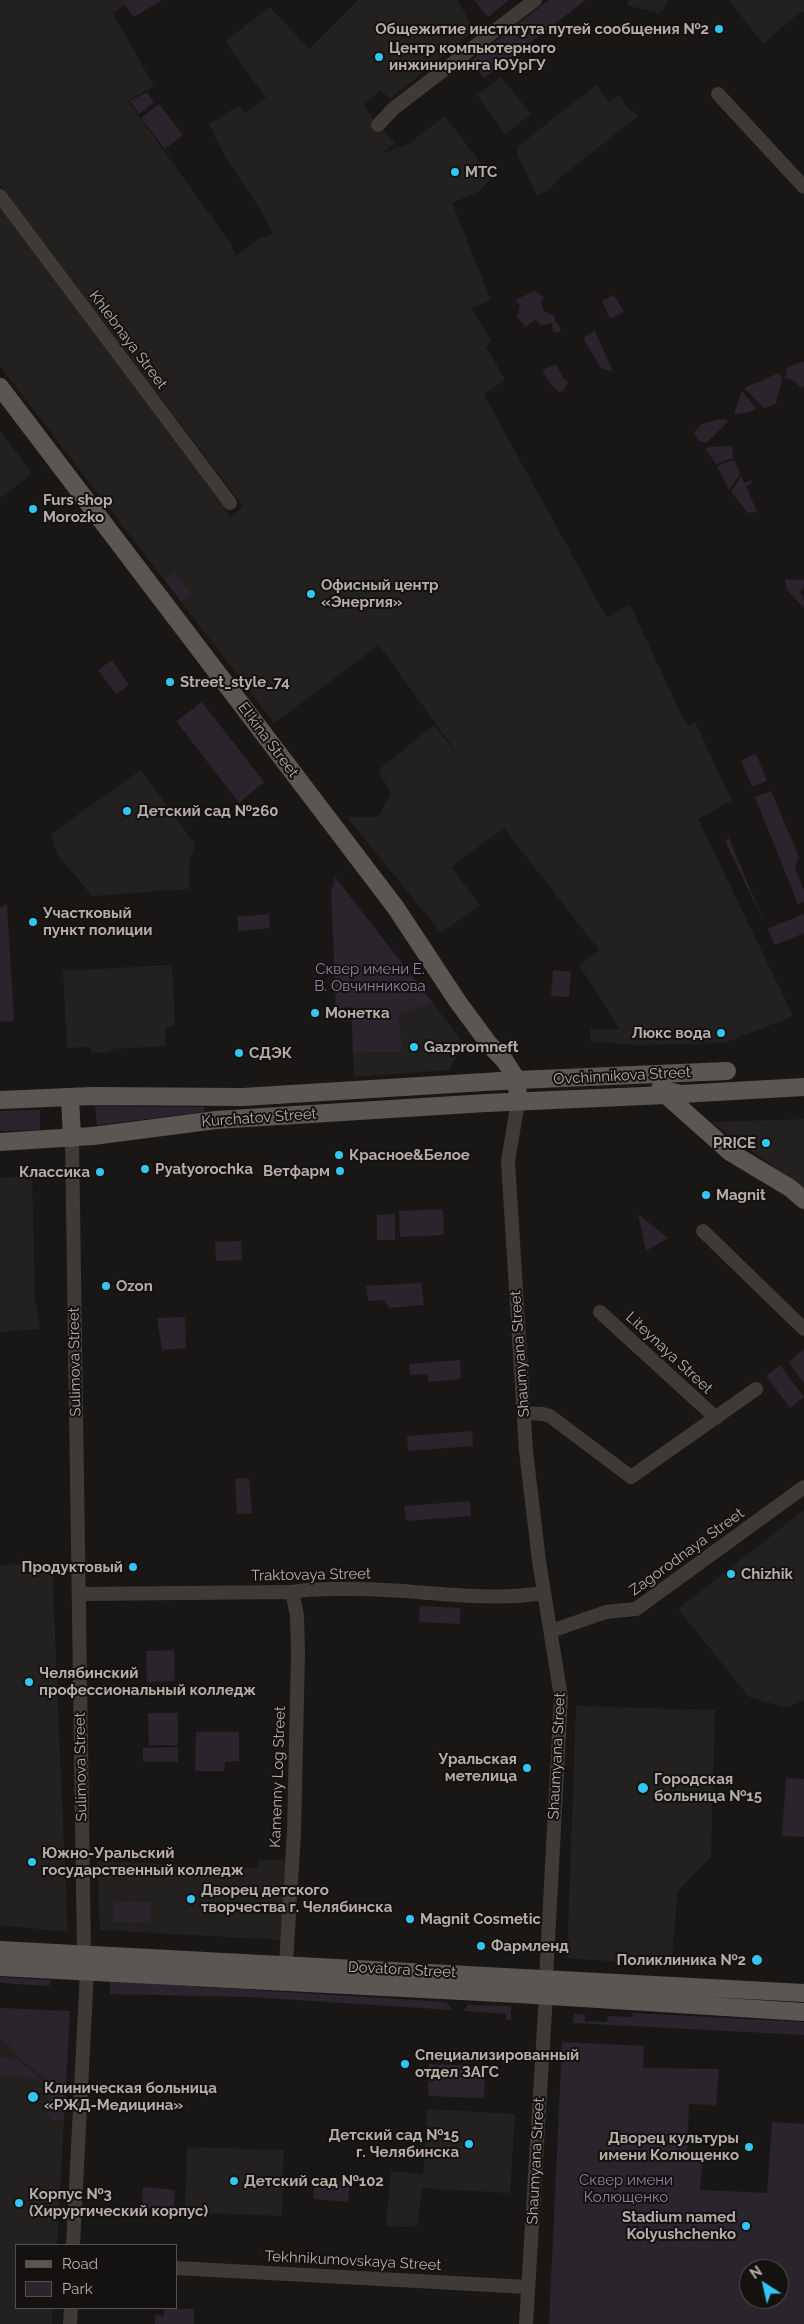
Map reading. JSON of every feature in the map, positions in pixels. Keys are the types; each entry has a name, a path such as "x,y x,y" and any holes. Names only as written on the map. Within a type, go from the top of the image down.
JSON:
{"main road":[{"name":"El'kina Street","path":"0,387 396,908 458,1002 489,1044 505,1061 517,1080"},
{"name":"Ovchinnikova Street","path":"517,1080 727,1071"},
{"path":"600,1077 673,1094 730,1152 790,1188 804,1200"},
{"name":"Kurchatov Street","path":"0,1100 70,1097 243,1097 517,1080"},
{"path":"517,1080 518,1102"},
{"name":"Ovchinnikova Street","path":"518,1102 804,1086"},
{"path":"70,1097 72,1138"},
{"name":"Kurchatov Street","path":"0,1142 72,1138 216,1120 518,1102"},
{"name":"Dovatora Street","path":"0,1950 804,1993"},
{"name":"Sulimova Street","path":"84,1953 87,1972"},
{"name":"Dovatora Street","path":"0,1967 546,1995 804,2012"},
{"name":"Shaumyana Street","path":"546,1978 546,1995"}],"street":[{"path":"378,125 393,109 535,0"},
{"path":"718,94 804,187"},
{"name":"Khlebnaya Street","path":"0,196 230,503"},
{"name":"Shaumyana Street","path":"518,1102 508,1161 524,1413 533,1521 561,1697 546,1978"},
{"name":"Sulimova Street","path":"72,1138 84,1953"},
{"path":"703,1231 804,1329"},
{"name":"Liteynaya Street","path":"600,1312 716,1418"},
{"path":"524,1413 550,1416 631,1477 756,1389"},
{"name":"Zagorodnaya Street","path":"551,1632 606,1612 636,1609 804,1487"},
{"name":"Traktovaya Street","path":"78,1594 292,1592 316,1589 364,1588 496,1598 544,1593"},
{"name":"Kamenny Log Street","path":"286,1964 294,1833 298,1652 297,1615 292,1592"},
{"name":"Sulimova Street","path":"73,2244 87,1972"},
{"name":"Shaumyana Street","path":"526,2324 546,1995"},
{"name":"Tekhnikumovskaya Street","path":"178,2268 528,2287"},
{"path":"70,2324 71,2309"}],"shaded area":[{"path":"0,0 121,0 125,5 113,13 154,86 128,101 231,244 236,256 261,237 266,238 273,233 258,206 223,153 209,124 238,106 245,113 266,98 225,41 270,7 309,49 358,0 457,0 475,30 390,99 381,90 364,104 373,119 395,143 382,153 407,145 445,116 482,165 493,176 480,191 452,203 491,300 472,308 491,341 486,347 505,379 484,395 607,618 630,605 683,718 688,725 695,722 733,800 698,819 793,1016 725,1043 639,1045 591,1042 590,1029 620,1029 579,965 599,950 504,828 451,867 480,905 441,933 347,817 378,817 391,793 378,770 434,725 470,771 378,646 274,723 0,366 0,208 231,517 243,506 0,185"},
{"path":"629,0 668,0 664,9 659,13 627,5"},
{"path":"729,0 804,0 804,12 801,11 763,44"},
{"path":"501,77 531,114 505,134 477,95"},
{"path":"596,85 609,102 619,95 631,111 633,110 638,116 558,179 550,189 537,196 518,156 517,147"},
{"path":"0,430 32,474 0,498"},
{"name":"Детский сад №260","path":"141,770 195,844 189,865 189,889 92,896 57,854 51,834"},
{"path":"172,965 175,1026 165,1028 166,1046 111,1049 110,1052 92,1053 90,1047 67,1048 63,971"},
{"path":"433,1003 464,1044 449,1070 354,1077 353,1053 402,1052 399,1014"},
{"path":"804,1119 804,1188 711,1122"},
{"path":"32,1176 35,1298 40,1329 0,1332 0,1178"},
{"path":"804,1510 804,1699 788,1708 749,1697 678,1609"},
{"name":"Челябинский профессиональный колледж","path":"52,1563 68,1932 0,1925 0,1565"},
{"name":"Городская больница №15","path":"576,1706 715,1710 711,1857 678,1891 671,1966 567,1958"},
{"name":"Дворец детского творчества г. Челябинска","path":"259,1860 285,1860 283,1940 100,1930 97,1861 258,1868"},
{"name":"Клиническая больница «РЖД-Медицина»","path":"0,2008 70,2011 57,2244 15,2244 15,2309 53,2309 52,2324 0,2324"},
{"name":"Детский сад №15 г. Челябинска","path":"427,2109 515,2114 510,2193 422,2188 417,2227 386,2226 391,2171 423,2174"},
{"name":"Детский сад №102","path":"187,2147 284,2150 282,2216 185,2212"}],"green space":[{"path":"121,0 162,0 134,17"},
{"path":"474,0 509,0 488,17"},
{"path":"549,0 586,0 484,78 470,61"},
{"path":"147,92 154,102 139,114 130,101"},
{"path":"159,104 183,135 165,149 141,118"},
{"path":"535,291 544,298 541,303 544,311 554,316 556,323 558,323 561,330 558,333 553,331 552,323 541,325 535,320 526,327 517,317 520,305 515,300"},
{"path":"614,295 624,312 610,319 602,301"},
{"path":"595,331 613,372 601,368 584,340 585,336"},
{"path":"804,362 804,386 801,388 795,381 785,378 787,368"},
{"path":"556,364 563,378 568,382 564,390 559,392 551,385 542,370"},
{"path":"779,373 782,379 776,404 764,408 745,389"},
{"path":"742,391 756,408 753,411 734,415"},
{"path":"722,419 729,421 706,443 699,441 694,432 703,423"},
{"path":"732,446 733,458 716,464 706,450 707,447"},
{"path":"734,460 740,474 729,490 717,466"},
{"path":"741,476 744,483 751,480 752,483 746,486 757,512 748,513 731,492"},
{"path":"174,572 191,594 181,601 165,580"},
{"path":"785,579 804,580 804,586 800,592 804,600 804,608 787,590"},
{"path":"112,660 129,685 116,694 98,670"},
{"path":"202,702 264,782 239,803 176,721"},
{"path":"756,754 767,781 752,787 741,760"},
{"path":"771,791 799,857 795,868 804,891 804,901 798,904 755,797"},
{"path":"728,836 765,924 726,843"},
{"name":"Сквер имени Е. В. Овчинникова","path":"335,877 433,1003 399,1014 402,1052 353,1053 351,1007 336,1009 331,892"},
{"path":"7,903 14,1021 0,1022 0,908"},
{"path":"269,914 270,928 239,931 237,917"},
{"path":"804,914 804,933 775,945 767,929"},
{"path":"553,970 571,972 569,997 551,996"},
{"path":"95,1106 204,1107 204,1112 97,1125"},
{"path":"40,1110 40,1130 0,1131 0,1111"},
{"path":"443,1209 444,1235 400,1237 399,1211"},
{"path":"395,1214 395,1240 377,1240 377,1215"},
{"path":"638,1214 668,1238 646,1251"},
{"path":"241,1241 242,1260 216,1261 215,1242"},
{"path":"421,1283 424,1305 389,1308 384,1300 368,1301 366,1286"},
{"path":"185,1317 186,1348 162,1350 157,1318"},
{"path":"804,1349 804,1384 789,1362"},
{"path":"460,1360 461,1379 428,1382 427,1374 410,1375 409,1364"},
{"path":"780,1365 804,1397 790,1408 766,1376"},
{"path":"472,1431 473,1446 408,1451 407,1436"},
{"path":"249,1478 252,1513 237,1514 235,1479"},
{"path":"470,1501 471,1516 406,1521 404,1506"},
{"path":"420,1606 460,1608 460,1624 419,1622"},
{"path":"174,1650 175,1681 147,1682 146,1651"},
{"path":"148,1713 178,1713 178,1745 149,1745"},
{"path":"196,1732 239,1732 239,1761 225,1762 224,1771 195,1771"},
{"path":"178,1747 178,1762 143,1762 143,1748"},
{"path":"786,1778 804,1779 804,1837 782,1836"},
{"path":"114,1901 151,1902 150,1923 113,1922"},
{"path":"0,1977 51,1980 49,1986 0,1983"},
{"path":"110,1981 446,2002 452,2010 248,1997 110,1994"},
{"path":"470,2003 471,2005 511,2006 511,2020 506,2020 506,2014 465,2011 464,2009"},
{"path":"0,2008 70,2011 64,2121 52,2120 47,2115 49,2079 46,2079 10,2050 10,2044 3,2043 3,2040 0,2040"},
{"path":"633,2013 804,2022 804,2035 573,2023 574,2014 585,2014 585,2021 607,2022 608,2016 632,2017"},
{"name":"Сквер имени Колющенко","path":"562,2042 644,2046 643,2068 719,2069 716,2105 689,2104 687,2153 703,2154 700,2190 767,2193 772,2122 804,2124 804,2324 549,2324"},
{"path":"0,2058 17,2059 39,2078 0,2076"},
{"path":"429,2064 485,2066 484,2098 428,2096"},
{"path":"315,2180 350,2183 348,2202 313,2199"},
{"path":"143,2187 175,2190 174,2210 142,2208"},
{"path":"164,2309 194,2309 194,2324 155,2324 155,2315 164,2316"}],"place":[{"name":"Общежитие института путей сообщения №2","path":"719,29"},
{"name":"Центр компьютерного инжиниринга ЮУрГУ","path":"379,57"},
{"name":"МТС","path":"455,172"},
{"name":"Furs shop Morozko","path":"33,509"},
{"name":"Офисный центр «Энергия»","path":"311,594"},
{"name":"Street_style_74","path":"170,682"},
{"name":"Детский сад №260","path":"127,811"},
{"name":"Участковый пункт полиции","path":"33,922"},
{"name":"Монетка","path":"315,1013"},
{"name":"Люкс вода","path":"721,1033"},
{"name":"Gazpromneft","path":"414,1047"},
{"name":"СДЭК","path":"239,1053"},
{"name":"PRICE","path":"766,1143"},
{"name":"Красное&Белое","path":"339,1155"},
{"name":"Pyatyorochka","path":"145,1169"},
{"name":"Ветфарм","path":"340,1171"},
{"name":"Классика","path":"100,1172"},
{"name":"Magnit","path":"706,1195"},
{"name":"Ozon","path":"106,1286"},
{"name":"Продуктовый","path":"133,1567"},
{"name":"Chizhik","path":"731,1574"},
{"name":"Челябинский профессиональный колледж","path":"29,1682"},
{"name":"Уральская метелица","path":"527,1768"},
{"name":"Городская больница №15","path":"643,1788"},
{"name":"Южно-Уральский государственный колледж","path":"32,1862"},
{"name":"Дворец детского творчества г. Челябинска","path":"191,1899"},
{"name":"Magnit Cosmetic","path":"410,1919"},
{"name":"Фармленд","path":"481,1946"},
{"name":"Поликлиника №2","path":"757,1960"},
{"name":"Специализированный отдел ЗАГС","path":"405,2064"},
{"name":"Клиническая больница «РЖД-Медицина»","path":"33,2097"},
{"name":"Детский сад №15 г. Челябинска","path":"469,2144"},
{"name":"Дворец культуры имени Колющенко","path":"749,2147"},
{"name":"Детский сад №102","path":"234,2181"},
{"name":"Корпус №3 (Хирургический корпус)","path":"19,2203"},
{"name":"Stadium named Kolyushchenko","path":"746,2226"}]}
